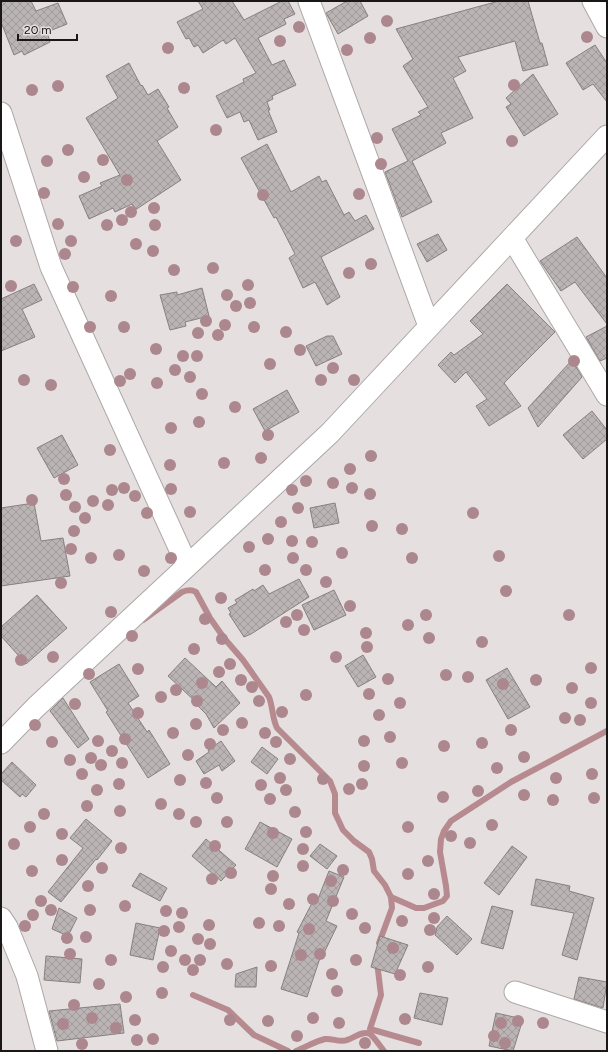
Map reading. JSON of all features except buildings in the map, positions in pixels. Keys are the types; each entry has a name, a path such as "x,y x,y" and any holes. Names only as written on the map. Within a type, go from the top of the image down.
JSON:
{"street":[{"path":"309,1 429,326"},
{"path":"593,1 607,27"},
{"path":"1,113 51,267 187,565"},
{"path":"1,743 36,707 330,433 607,136"},
{"path":"512,238 607,395"},
{"path":"1,918 7,927 26,976 47,1051"},
{"path":"515,992 607,1022"}],"waterway":[{"path":"143,620 182,592 189,590 196,592 210,618 224,638 243,660 269,697 277,728 330,781 335,794 335,813 343,830 354,841 369,852 374,871 385,885 391,897 392,908 379,943"},
{"path":"391,897 416,908 424,908 443,901 447,896 440,852 441,839 444,831 451,821 511,782 607,731"},
{"path":"377,962 381,995 370,1029 419,1043"},
{"path":"193,995 228,1010 254,1035 288,1051"},
{"path":"296,1051 325,1039 344,1041 364,1033 370,1034 384,1051"}]}
